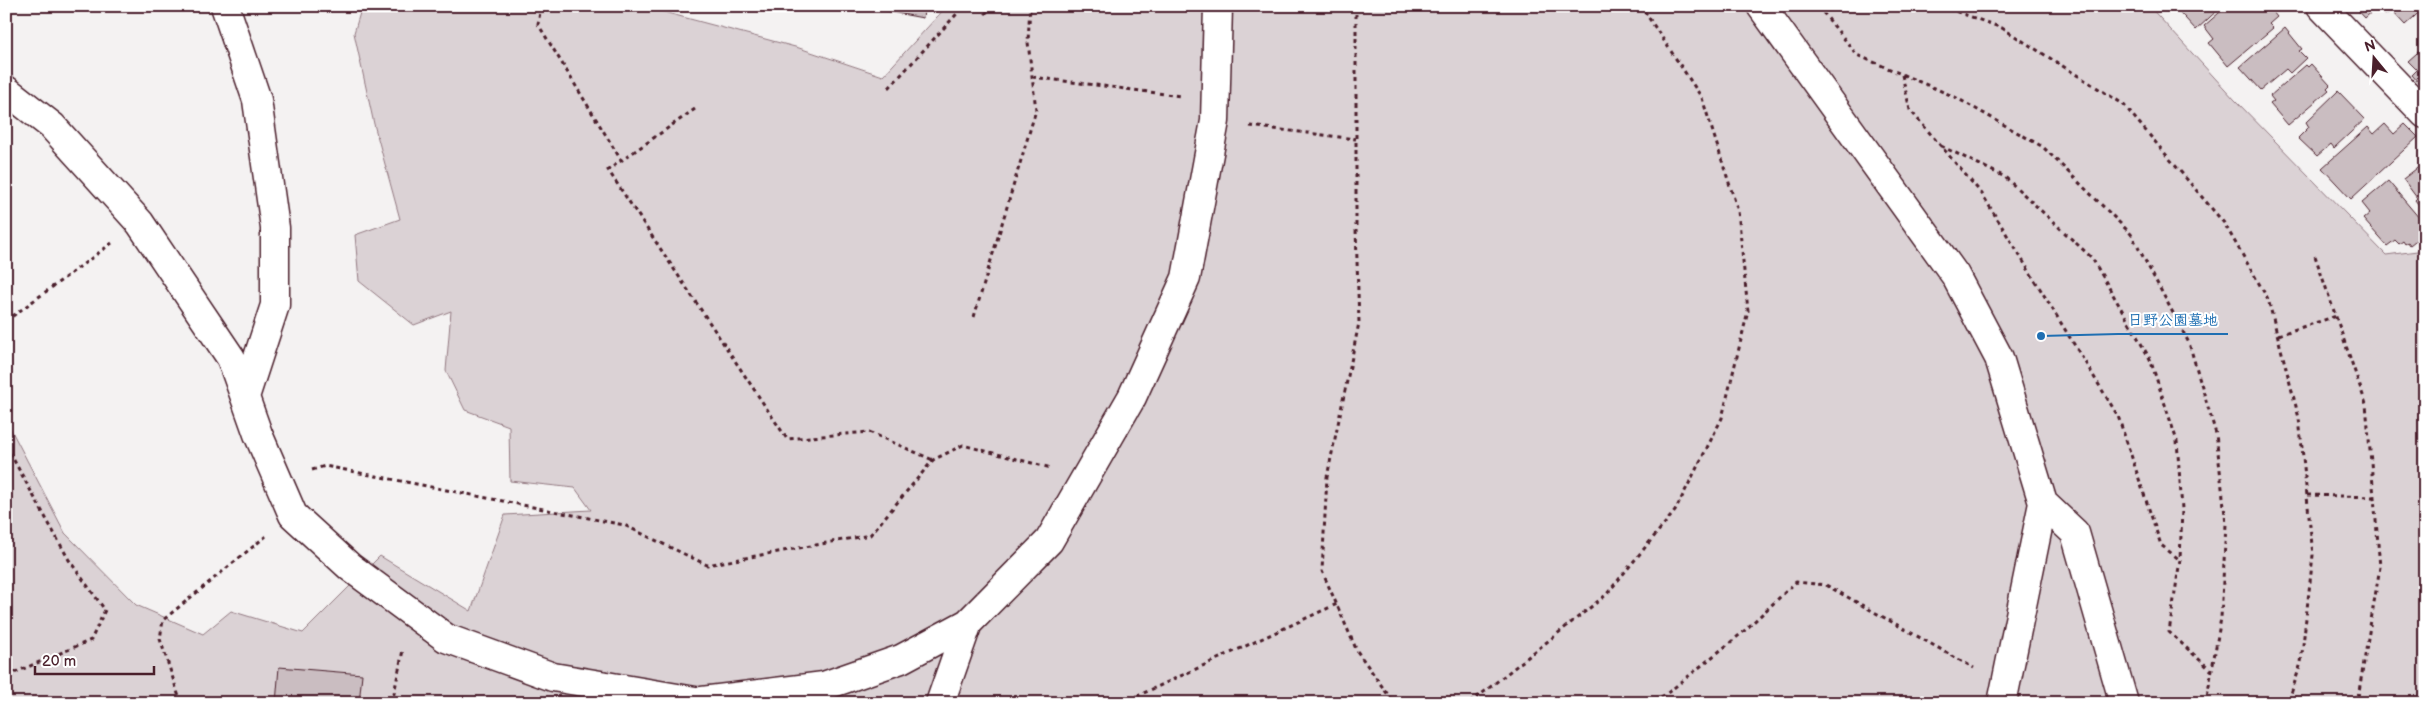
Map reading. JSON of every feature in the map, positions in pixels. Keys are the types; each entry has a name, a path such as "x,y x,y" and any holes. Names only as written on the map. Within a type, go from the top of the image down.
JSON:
{"street":[{"path":"225,6 257,100 275,228 274,304 246,397"},
{"path":"6,90 52,126 140,223 231,358 293,515 350,567 446,638 553,677 704,702 824,686 901,659 968,622 1049,541 1132,397 1186,278 1215,111 1218,6"},
{"path":"1761,6 1955,276 1999,358 2042,503 2004,694"},
{"path":"2321,6 2425,114"},
{"path":"2042,503 2075,533 2124,703"},
{"path":"940,703 968,622"}],"path":[{"path":"541,6 538,24 621,160"},
{"path":"888,88 964,6"},
{"path":"985,6 985,14 992,6"},
{"path":"974,317 1036,110 1028,42 1030,6"},
{"path":"1356,6 1359,323 1327,477 1322,571 1357,650 1394,703"},
{"path":"1470,703 1606,595 1675,511 1722,418 1748,311 1738,211 1702,98 1641,6"},
{"path":"1818,6 1858,54 1955,97 2043,147 2131,234 2189,343 2216,434 2226,524 2221,618 2206,703"},
{"path":"1941,6 2002,28 2122,104 2224,224 2268,299 2299,418 2314,555 2301,663 2288,703"},
{"path":"1902,74 1910,110 1982,194 2118,416 2160,545 2180,560"},
{"path":"1032,77 1356,139"},
{"path":"695,109 608,170 787,439 869,432 933,460"},
{"path":"1941,146 2006,177 2092,258 2150,360 2177,441 2182,509 2180,560 2169,632 2212,671"},
{"path":"6,321 140,223"},
{"path":"2315,256 2366,404 2380,567 2357,703"},
{"path":"2278,335 2336,316"},
{"path":"278,480 325,466 624,526 707,565 870,535 933,460 963,445 1086,477"},
{"path":"6,446 69,560 105,610 91,640 16,672 6,683"},
{"path":"2307,495 2374,497"},
{"path":"181,703 160,639 163,620 293,515"},
{"path":"1646,703 1665,695 1742,633 1796,582 1826,585 2004,694"},
{"path":"1122,703 1336,604"},
{"path":"392,703 411,612"}],"shaded area":[{"path":"362,6 641,6 799,48 883,76 947,6 2149,6 2235,100 2386,255 2425,250 2425,703 6,703 6,420 65,533 136,605 203,634 231,611 303,633 380,556 471,611 505,515 591,510 575,488 510,481 509,426 465,410 446,371 451,311 414,325 359,281 355,235 400,219 374,124 354,33"}],"building":[{"path":"859,6 925,6 923,18"},
{"path":"2174,6 2222,6 2196,30"},
{"path":"2227,6 2268,6 2277,17 2269,24 2273,28 2228,66 2209,43 2214,39 2204,26"},
{"path":"2354,6 2423,6 2424,8 2405,25 2392,11 2385,15 2377,7 2365,18"},
{"path":"2285,28 2302,49 2299,51 2306,58 2290,73 2286,69 2261,90 2240,67"},
{"path":"2425,46 2425,90 2412,75 2417,70 2408,61"},
{"path":"2311,64 2330,85 2327,88 2329,90 2288,125 2270,104 2274,101 2270,96 2306,65 2308,67"},
{"path":"2338,91 2365,119 2334,148 2331,144 2317,156 2298,138 2309,127 2306,122"},
{"path":"2385,124 2394,134 2405,124 2418,137 2351,199 2322,168 2368,127 2374,134"},
{"path":"2425,162 2425,213 2403,179"},
{"path":"2388,181 2425,225 2425,233 2410,245 2408,242 2405,244 2403,241 2399,244 2395,240 2387,246 2363,219 2370,213 2362,203"},
{"path":"279,667 362,674 359,703 276,703"}],"place":[{"name":"日野公園墓地","path":"2041,336"}]}
